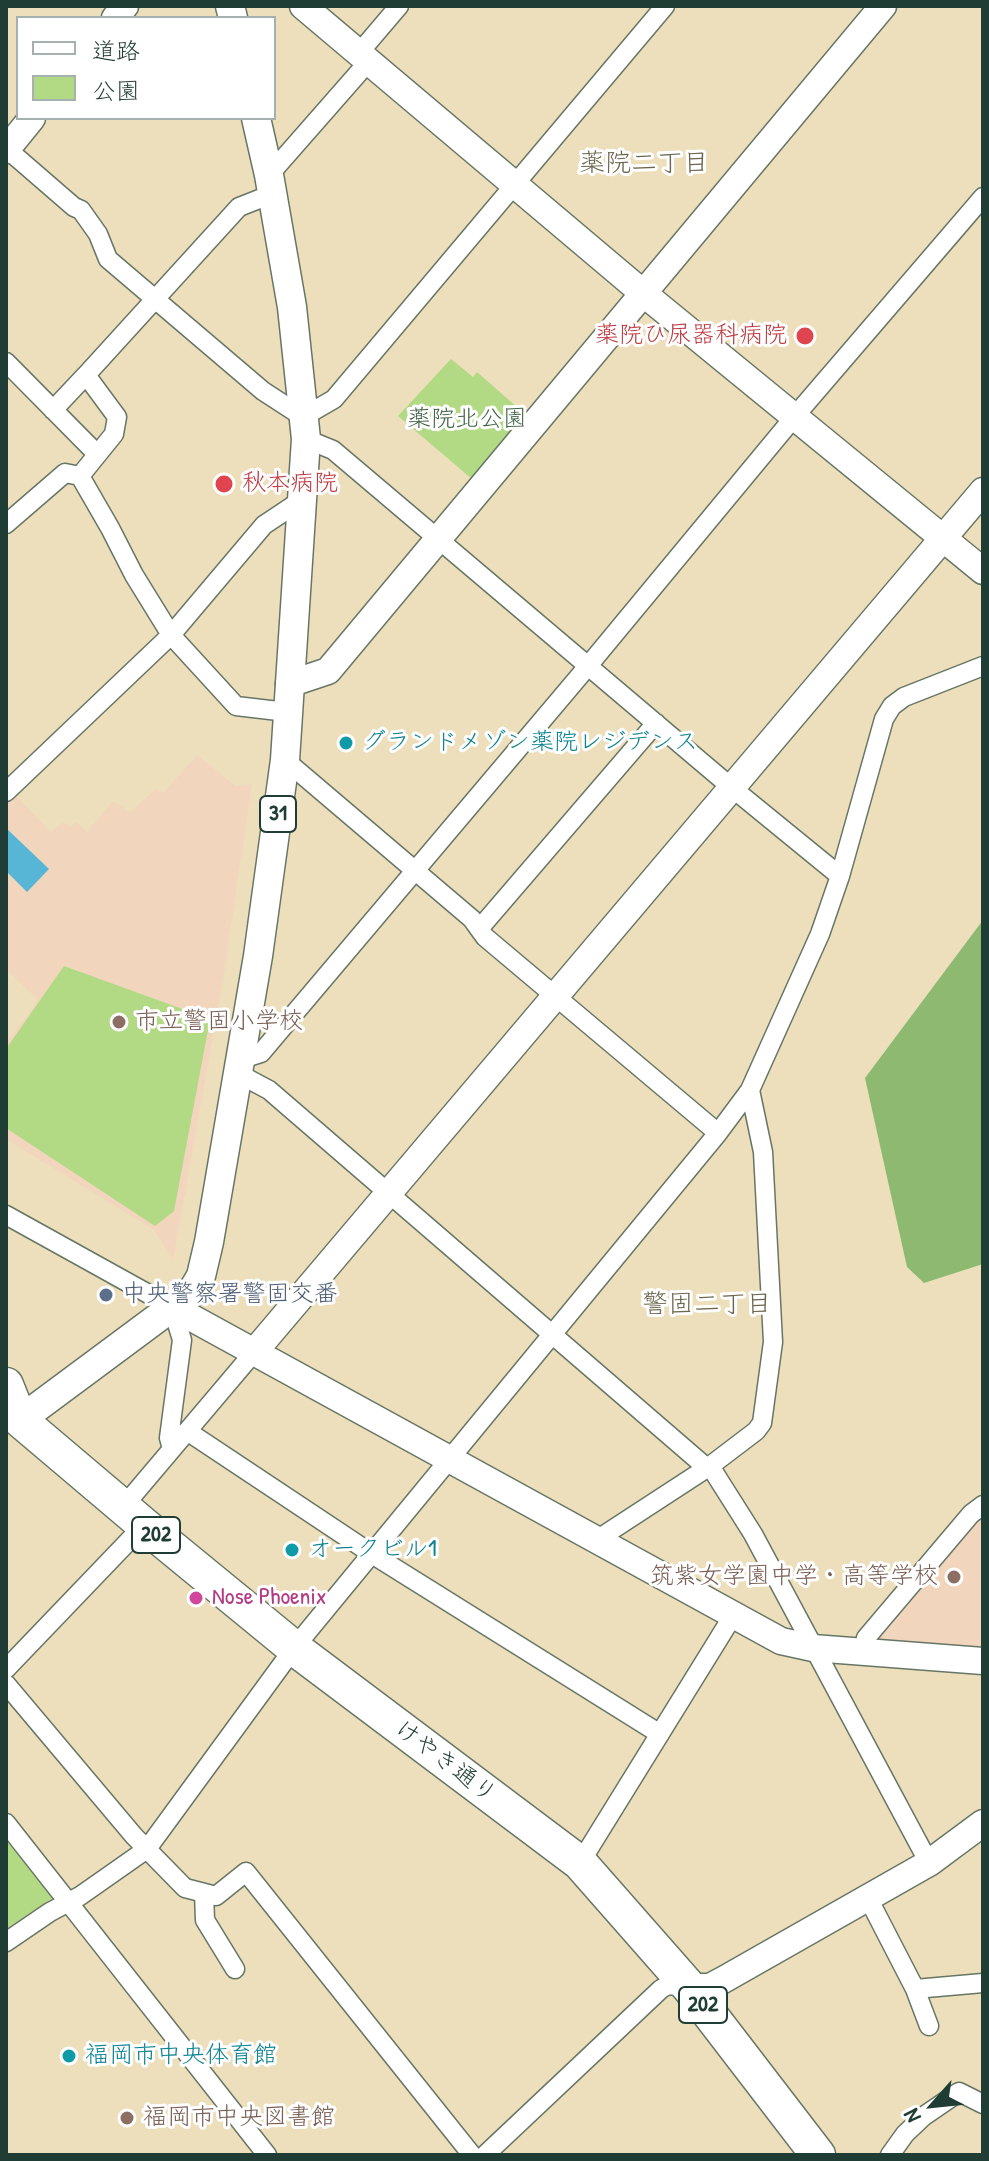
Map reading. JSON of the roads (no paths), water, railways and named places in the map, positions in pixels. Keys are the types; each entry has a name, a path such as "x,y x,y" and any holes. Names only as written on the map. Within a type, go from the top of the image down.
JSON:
{"highway":[{"name":"202","path":"6,1385 11,1422"},
{"name":"けやき通り","path":"11,1422 134,1516 294,1648 580,1863 689,1987 818,2155"}],"main road":[{"name":"31","path":"11,1422 191,1293 201,1276 209,1242 258,956 285,760 303,499 304,428 292,307 256,120"}],"street":[{"path":"303,6 643,293 983,571"},
{"path":"53,410 239,207 271,184 399,6"},
{"path":"304,428 334,399 665,6"},
{"path":"6,524 65,473 80,476 171,635 236,706 288,698 328,671 883,6"},
{"path":"30,120 6,149 81,210 98,234 108,259 304,428 840,876"},
{"path":"929,1863 753,1534 708,1467 269,1090 238,1067 261,1053 795,416 983,197"},
{"path":"6,362 96,453"},
{"path":"80,476 114,434 117,417 86,375"},
{"path":"6,1669 134,1516 172,1449 983,491"},
{"path":"6,792 171,635 264,525 303,499"},
{"path":"6,1942 147,1849 294,1648 718,1133 750,1090 820,934 840,876 884,719 892,706 904,697 983,666"},
{"path":"479,929 656,723"},
{"path":"285,760 472,919 485,937 718,1133"},
{"path":"598,1539 708,1467 756,1431 762,1423 773,1342 763,1152 750,1090"},
{"path":"6,1215 448,1461 598,1539 781,1641 813,1648 983,1661"},
{"path":"172,1307 182,1340 169,1438 172,1449"},
{"path":"187,1431 372,1554 660,1734"},
{"path":"863,1651 866,1638 971,1514 983,1505"},
{"path":"580,1863 734,1614"},
{"path":"6,1684 147,1849 185,1888 216,1896 246,1872 472,2155"},
{"path":"6,1823 267,2155"},
{"path":"485,2155 661,1989 668,1985 710,1987 929,1863 983,1823"},
{"path":"204,1893 205,1920 235,1969"},
{"path":"867,1896 915,1989 929,2026"},
{"path":"915,1989 983,1983"},
{"path":"890,2155 905,2134 924,2116 959,2092 983,2104"}],"water":[{"path":"6,828 49,869 27,892 6,871"}],"place":[{"name":"薬院ひ尿器科病院","path":"805,336"},
{"name":"秋本病院","path":"224,484"},
{"name":"グランドメゾン薬院レジデンス","path":"346,743"},
{"name":"市立警固小学校","path":"119,1022"},
{"name":"中央警察署警固交番","path":"106,1295"},
{"name":"オークビル1","path":"292,1550"},
{"name":"筑紫女学園中学・高等学校","path":"954,1577"},
{"name":"Nose Phoenix","path":"196,1598"},
{"name":"福岡市中央体育館","path":"69,2056"},
{"name":"福岡市中央図書館","path":"127,2118"}],"district":[{"name":"薬院二丁目","path":"644,164"},
{"name":"警固二丁目","path":"707,1305"}],"park label":[{"name":"薬院北公園","path":"467,420"}]}
